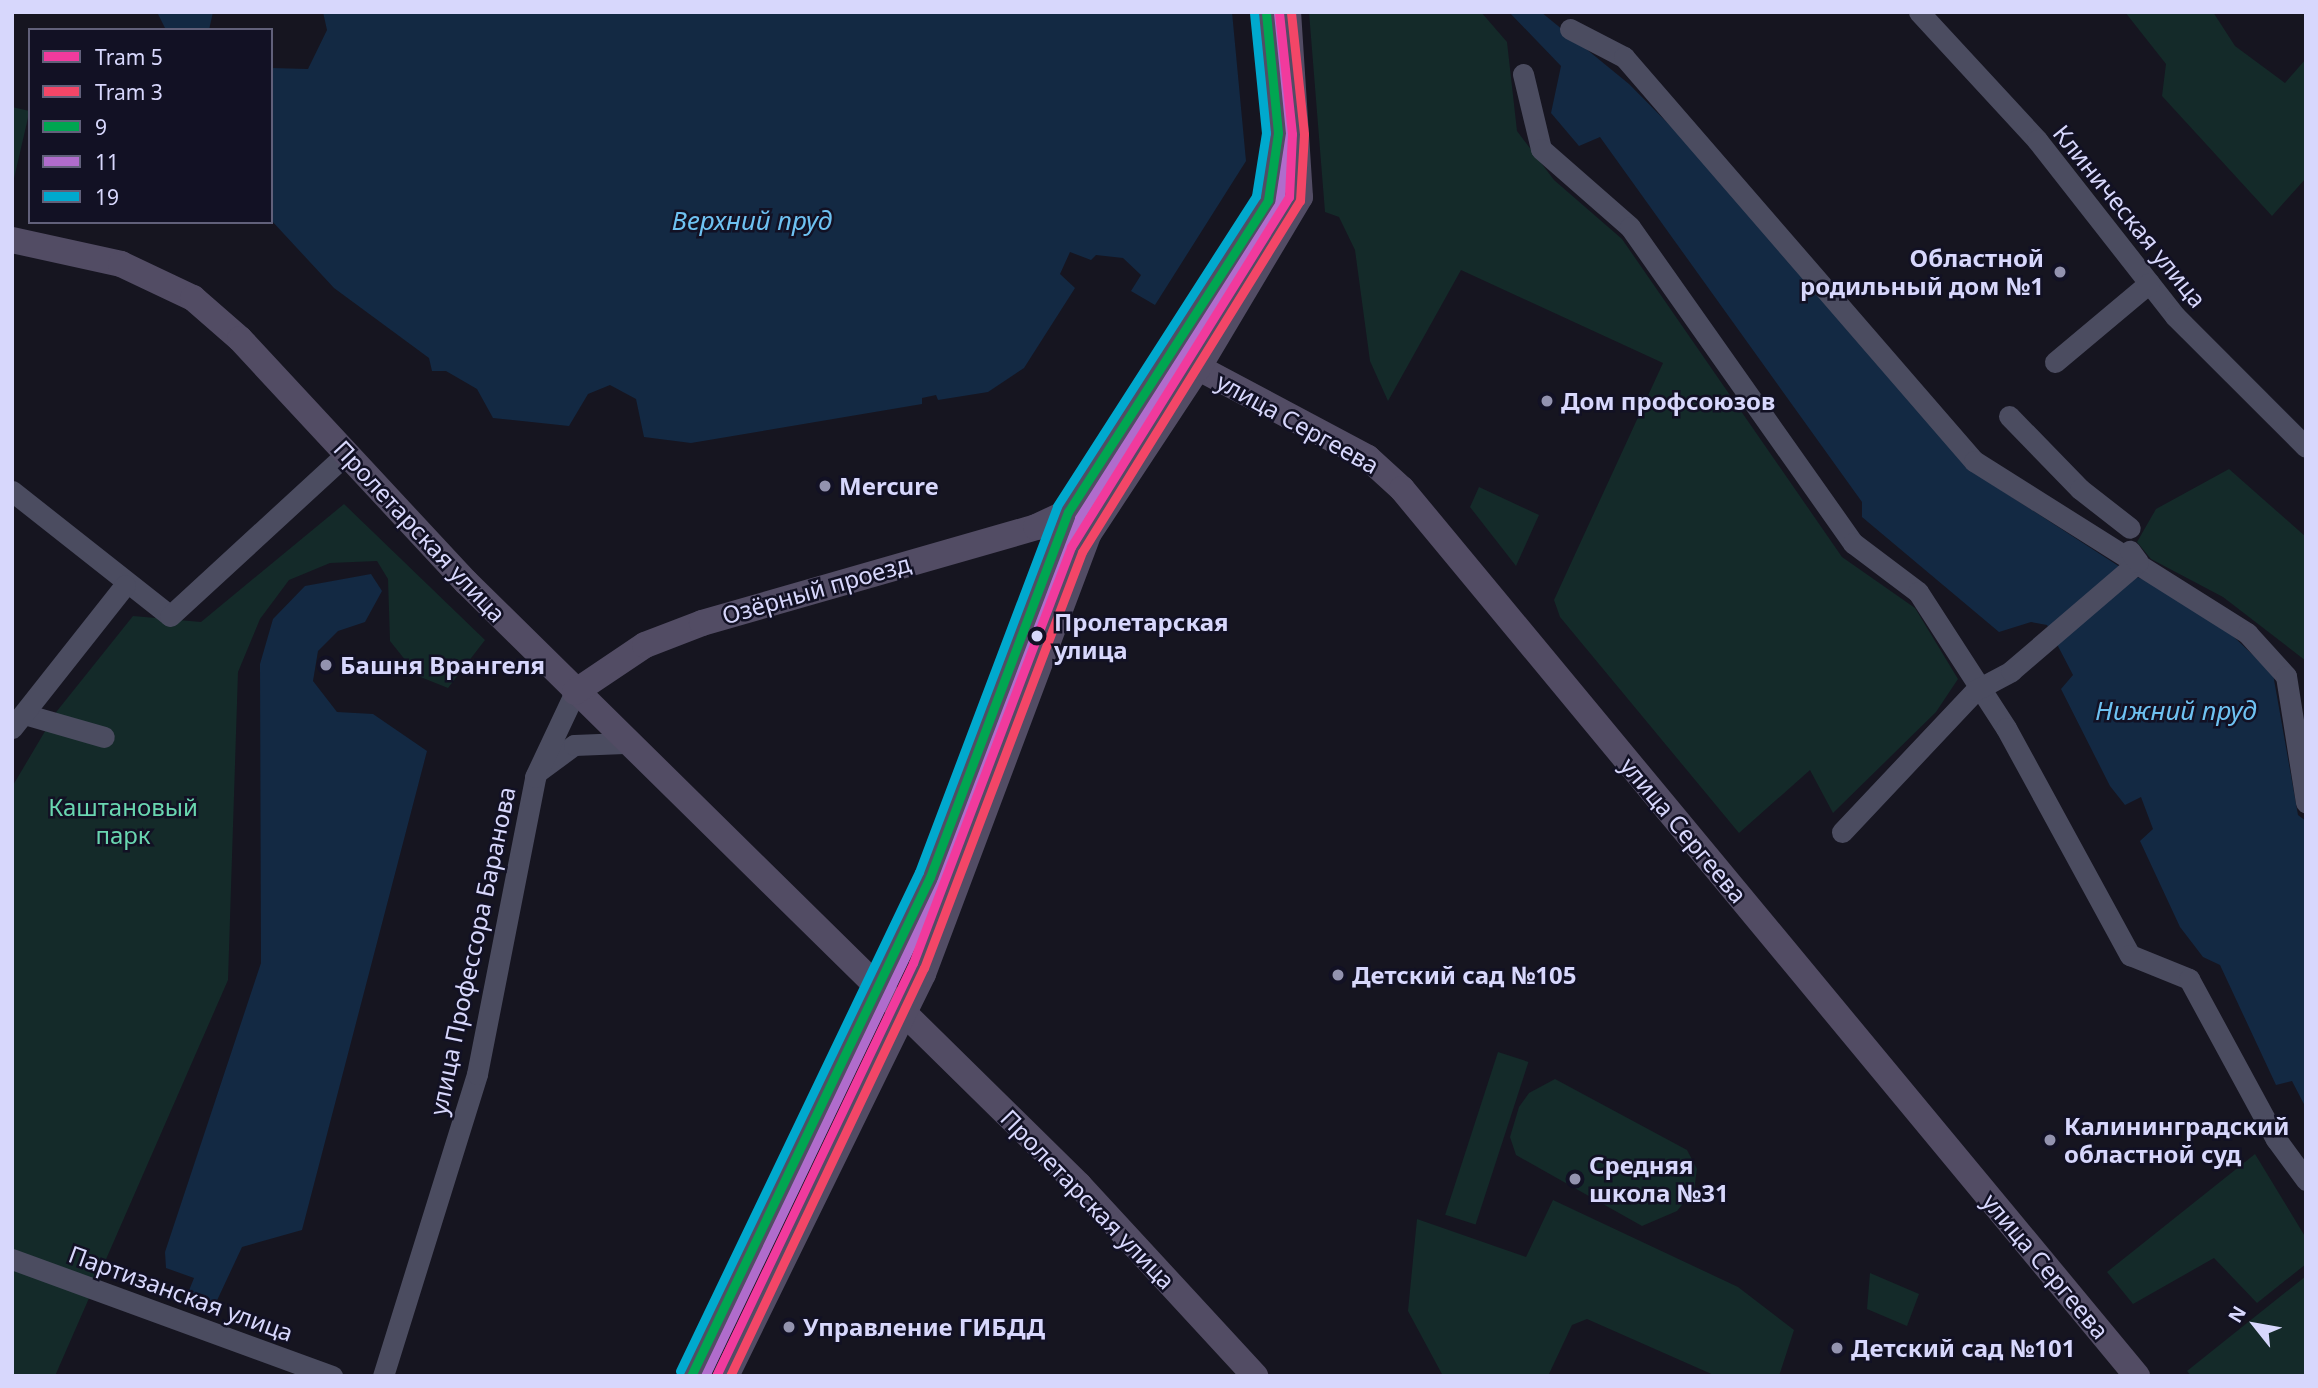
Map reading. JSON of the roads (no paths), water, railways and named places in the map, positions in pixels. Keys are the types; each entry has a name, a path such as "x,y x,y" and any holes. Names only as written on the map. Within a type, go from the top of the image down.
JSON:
{"main road":[{"path":"691,1376 783,1178 879,988 930,877 1068,512 1257,221 1273,183 1278,133 1266,12"},
{"path":"726,1376 906,1013 977,839 1078,556 1198,368 1300,197 1288,12"},
{"name":"Пролетарская улица","path":"12,240 121,264 193,298 345,454 578,685 624,743 906,1013 1079,1185 1255,1376"},
{"name":"улица Сергеева","path":"1173,354 1368,458 1402,489 2137,1376"},
{"name":"Озёрный проезд","path":"578,685 645,645 702,623 1036,527 1068,512"},
{"path":"783,1178 815,1195"}],"street":[{"name":"Клиническая улица","path":"1919,12 2037,140 2149,283 2264,411 2306,447"},
{"path":"1570,29 1624,57 1974,461 2247,633 2286,676 2306,802"},
{"path":"1523,74 1541,149 1630,227 1853,544 1918,592 1976,690 2006,728 2130,955 2189,979 2276,1139 2306,1180"},
{"path":"2055,362 2149,283"},
{"path":"2010,416 2126,534 2138,562"},
{"path":"12,491 125,585 170,616 345,454"},
{"path":"1842,832 1976,690 2011,671 2138,562"},
{"path":"104,737 18,721 125,585"},
{"name":"улица Профессора Баранова","path":"383,1376 443,1197 484,1041 535,778 578,685"},
{"name":"улица Профессора Баранова","path":"535,778 574,745 624,743"},
{"name":"Партизанская улица","path":"12,1259 332,1376"}],"water":[{"path":"157,12 213,12 209,28 165,28"},
{"name":"Верхний пруд","path":"323,12 1232,12 1246,161 1155,305 1131,291 1141,275 1123,258 1096,255 1091,260 1070,252 1060,274 1075,288 1024,368 988,392 938,400 936,395 922,398 922,404 691,443 644,437 636,399 610,385 588,394 569,426 493,418 477,389 446,371 432,371 429,358 334,288 273,222 273,68 308,69 327,30"},
{"name":"Нижний пруд","path":"1509,12 1541,12 1629,84 1719,175 1973,472 2134,576 2194,599 2273,674 2298,815 2306,821 2306,1108 2292,1081 2276,1085 2220,965 2203,957 2180,927 2140,841 2153,829 2141,797 2125,805 2110,786 2061,689 2073,675 2047,625 2031,622 1999,632 1862,517 1862,502 1600,137 1579,146 1551,113 1561,66"},
{"path":"371,574 382,591 365,622 338,631 318,651 313,681 337,712 373,714 427,751 302,1230 242,1247 213,1309 186,1298 194,1278 166,1268 165,1252 261,963 260,664 273,619 305,586"}],"tram line":[{"name":"5","path":"716,1376 913,963 1071,547 1289,197 1292,134 1279,12"},
{"name":"3","path":"730,1376 924,968 1082,552 1300,201 1304,134 1291,12"}],"place":[{"name":"Областной родильный дом №1","path":"2060,272"},
{"name":"Дом профсоюзов","path":"1547,401"},
{"name":"Mercure","path":"825,486"},
{"name":"Пролетарская улица","path":"1037,636"},
{"name":"Башня Врангеля","path":"326,665"},
{"name":"Детский сад №105","path":"1338,975"},
{"name":"Калининградский областной суд","path":"2050,1140"},
{"name":"Средняя школа №31","path":"1575,1179"},
{"name":"Управление ГИБДД","path":"789,1327"},
{"name":"Детский сад №101","path":"1837,1348"}],"park label":[{"name":"Каштановый парк","path":"123,821"}]}
